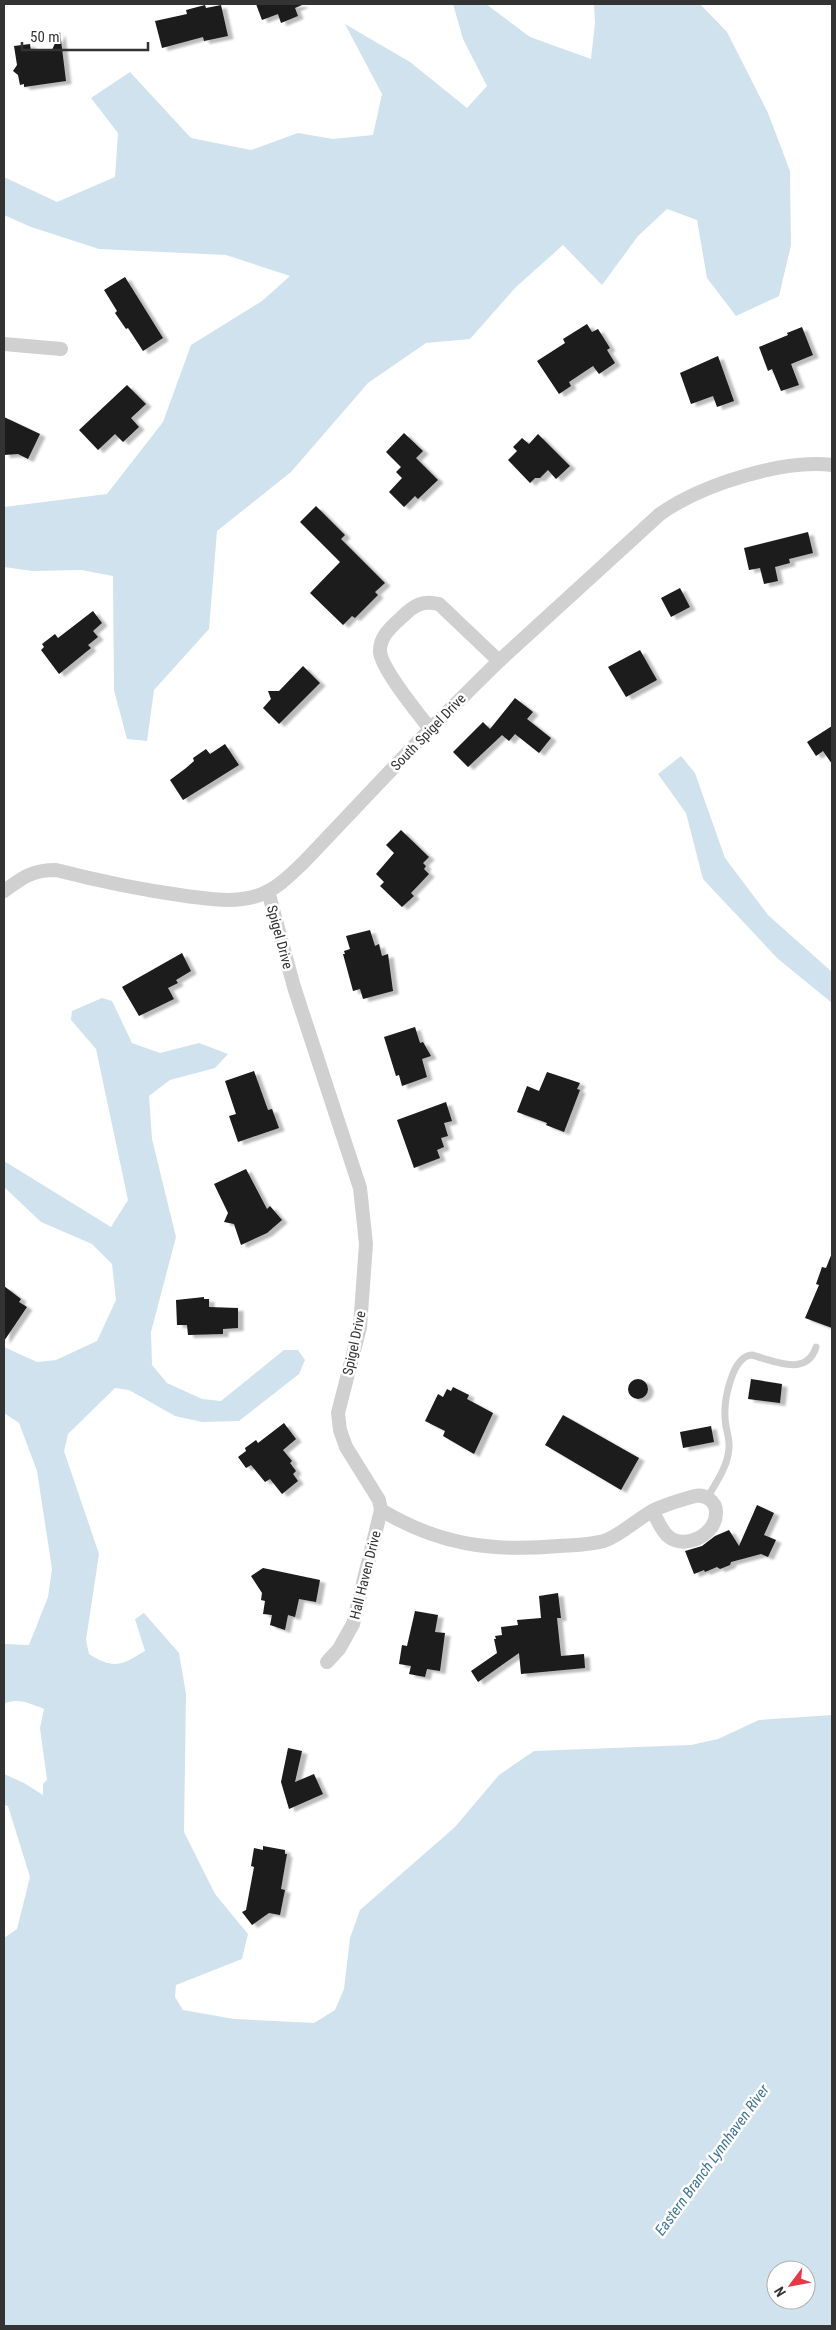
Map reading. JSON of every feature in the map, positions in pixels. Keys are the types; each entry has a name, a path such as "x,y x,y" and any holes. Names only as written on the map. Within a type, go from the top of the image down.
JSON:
{"street":[{"path":"4,344 61,349"},
{"name":"South Spigel Drive","path":"4,891 28,874 41,870 56,870 148,891 222,900 244,898 268,891 286,879 304,862 430,729 499,662 660,514 679,501 704,489 802,464 832,465"},
{"path":"430,729 405,696 383,661 380,651 385,634 403,616 419,603 429,601 439,604 499,662"},
{"name":"Spigel Drive","path":"268,891 294,987 360,1188 366,1244 360,1327 338,1413 340,1430 346,1447 379,1500 381,1510"},
{"path":"381,1510 414,1528 459,1543 500,1547 545,1547 604,1541 653,1511 675,1501 698,1495 707,1498 713,1503 716,1510 715,1519 708,1531 699,1538 688,1542 675,1540 667,1536 653,1511"},
{"name":"Hall Haven Drive","path":"327,1662 340,1649 353,1624 381,1510"}],"lane":[{"path":"707,1498 719,1479 727,1459 729,1447 725,1417 726,1397 731,1378 741,1359 746,1355 752,1355 790,1366 802,1364 808,1360 816,1346"}],"water":[{"path":"453,4 486,4 530,37 591,59 595,23 594,4 700,4 727,32 768,113 790,171 791,245 779,296 736,316 707,278 697,220 667,209 638,236 602,285 563,245 516,287 470,339 426,343 368,383 291,472 217,531 209,629 154,690 147,741 127,739 114,690 113,576 81,570 32,571 4,567 4,507 107,494 163,422 191,345 262,301 290,276 226,255 99,249 31,227 4,215 4,177 57,202 115,177 118,133 91,98 130,72 191,138 251,150 298,133 333,139 373,135 382,94 345,24 410,62 467,108 487,86 463,39"},
{"path":"681,756 695,773 725,858 768,915 832,972 832,1003 777,958 703,879 686,813 658,774"},
{"name":"Eastern Branch Lynnhaven River","path":"102,998 112,1001 132,1043 160,1053 199,1043 228,1054 215,1068 170,1080 149,1096 152,1139 176,1237 151,1332 152,1365 167,1383 202,1399 221,1401 284,1350 298,1350 305,1360 299,1374 239,1421 202,1422 175,1416 129,1390 115,1388 68,1434 64,1451 99,1554 86,1640 89,1654 105,1662 118,1664 130,1660 145,1651 135,1619 144,1613 179,1653 186,1694 184,1832 215,1894 248,1934 242,1959 176,1985 175,1997 183,2010 234,2019 314,2023 335,2010 344,1989 350,1938 360,1910 455,1827 499,1775 534,1751 691,1745 718,1739 759,1720 832,1715 832,2326 4,2326 4,1938 17,1929 30,1877 8,1806 4,1805 4,1774 24,1783 43,1795 43,1784 47,1780 40,1728 44,1709 19,1701 4,1704 4,1644 29,1645 48,1597 52,1569 37,1471 19,1423 4,1413 4,1347 37,1362 56,1360 97,1341 116,1300 112,1264 92,1244 41,1222 4,1187 4,1161 111,1227 128,1200 96,1049 71,1020 72,1011"}],"building":[{"path":"256,4 302,5 295,8 298,16 281,23 278,14 262,20"},
{"path":"205,5 206,8 221,5 228,36 204,41 203,37 162,48 155,21 187,14 186,10"},
{"path":"60,32 66,81 24,87 24,84 20,85 18,75 13,71 17,65 14,46 30,44 31,51 52,50"},
{"path":"125,277 163,338 143,351 128,328 126,329 115,313 117,311 104,290"},
{"path":"587,324 592,332 598,329 610,348 607,350 615,363 599,374 593,366 569,382 571,386 559,394 537,361 565,343 563,339"},
{"path":"802,327 813,355 791,364 799,385 781,391 772,369 768,371 759,347"},
{"path":"718,356 734,401 717,407 713,396 691,404 680,373"},
{"path":"127,385 146,404 131,418 139,427 123,442 115,434 98,450 79,430"},
{"path":"4,417 40,434 28,459 18,454 4,455"},
{"path":"404,433 423,451 416,458 438,480 418,499 415,496 404,507 389,492 402,478 396,472 401,467 386,452"},
{"path":"538,434 570,466 556,479 548,470 540,478 535,478 530,483 508,460 517,451 513,447 522,438 529,444"},
{"path":"316,506 345,535 341,539 385,583 375,592 378,595 355,618 352,616 343,625 310,593 340,562 300,522"},
{"path":"808,532 813,553 789,559 790,563 775,567 778,581 764,584 760,568 749,570 744,548"},
{"path":"680,588 690,607 671,617 661,598"},
{"path":"93,611 102,623 93,631 98,637 88,645 91,648 59,674 41,650 44,647 42,644 55,634 58,638"},
{"path":"640,650 657,680 626,697 608,667"},
{"path":"303,666 320,683 279,724 263,708 271,699 268,691 279,691"},
{"path":"515,698 533,712 527,719 551,738 539,753 515,734 509,741 502,735 468,767 453,752 483,722 490,729"},
{"path":"832,726 832,764 823,751 816,756 807,742"},
{"path":"225,744 239,765 183,800 170,780 194,761 193,758 206,749 210,754"},
{"path":"401,830 429,857 423,863 426,866 424,869 429,874 411,893 414,896 402,907 380,886 384,882 376,874 394,853 386,845"},
{"path":"370,930 375,946 379,944 382,956 388,954 393,991 363,999 360,989 353,991 343,954 345,954 344,951 350,949 346,936"},
{"path":"182,953 191,971 176,980 178,983 168,988 174,999 139,1016 122,987"},
{"path":"415,1027 420,1043 423,1042 431,1056 422,1059 427,1077 402,1086 399,1075 396,1076 384,1037"},
{"path":"254,1071 268,1110 272,1109 279,1128 238,1142 229,1116 236,1114 225,1081"},
{"path":"547,1072 580,1083 577,1089 580,1090 564,1132 546,1125 547,1123 517,1112 527,1086 539,1091"},
{"path":"446,1102 452,1121 444,1123 448,1136 441,1138 444,1147 437,1150 440,1158 414,1168 397,1120"},
{"path":"246,1169 267,1209 270,1206 282,1220 267,1233 241,1245 234,1224 224,1222 228,1213 214,1184"},
{"path":"832,1253 832,1328 805,1318 819,1285 816,1284 822,1267 826,1268"},
{"path":"4,1286 21,1299 19,1302 27,1307 4,1341"},
{"path":"204,1297 204,1299 209,1299 209,1307 238,1308 238,1328 223,1329 223,1334 188,1335 187,1325 177,1325 176,1300"},
{"path":"638,1379 645,1382 648,1389 645,1396 638,1399 631,1396 628,1389 631,1382"},
{"path":"751,1379 782,1384 780,1403 748,1399"},
{"path":"453,1387 469,1395 467,1399 493,1413 474,1454 443,1436 445,1431 425,1421 438,1394 443,1397 447,1389 451,1391"},
{"path":"563,1415 639,1458 621,1490 545,1445"},
{"path":"284,1423 296,1439 283,1450 292,1461 290,1463 296,1471 293,1474 298,1481 282,1494 270,1479 265,1482 251,1465 246,1468 238,1457 246,1451 245,1448 256,1440 258,1443"},
{"path":"711,1426 714,1442 683,1448 680,1432"},
{"path":"757,1505 774,1513 764,1535 776,1540 768,1557 761,1554 731,1562 730,1565 720,1569 717,1567 694,1574 685,1551 702,1546 715,1536 729,1530 739,1546"},
{"path":"263,1568 320,1580 316,1602 299,1599 295,1617 288,1615 285,1630 270,1625 272,1615 263,1614 265,1601 261,1600 262,1593 251,1576"},
{"path":"558,1593 561,1618 557,1618 561,1656 584,1654 585,1668 521,1674 519,1653 478,1682 471,1671 497,1653 494,1639 496,1639 495,1636 502,1635 501,1627 518,1625 517,1620 541,1618 539,1596"},
{"path":"415,1611 438,1615 435,1632 445,1633 440,1671 427,1669 425,1677 409,1674 411,1666 399,1664 402,1645 407,1646"},
{"path":"288,1748 302,1751 295,1782 314,1774 323,1794 289,1809 281,1782"},
{"path":"263,1846 285,1850 285,1854 287,1854 281,1889 285,1890 280,1915 269,1913 252,1925 242,1912 246,1910 254,1867 251,1866 254,1848 263,1850"}]}
